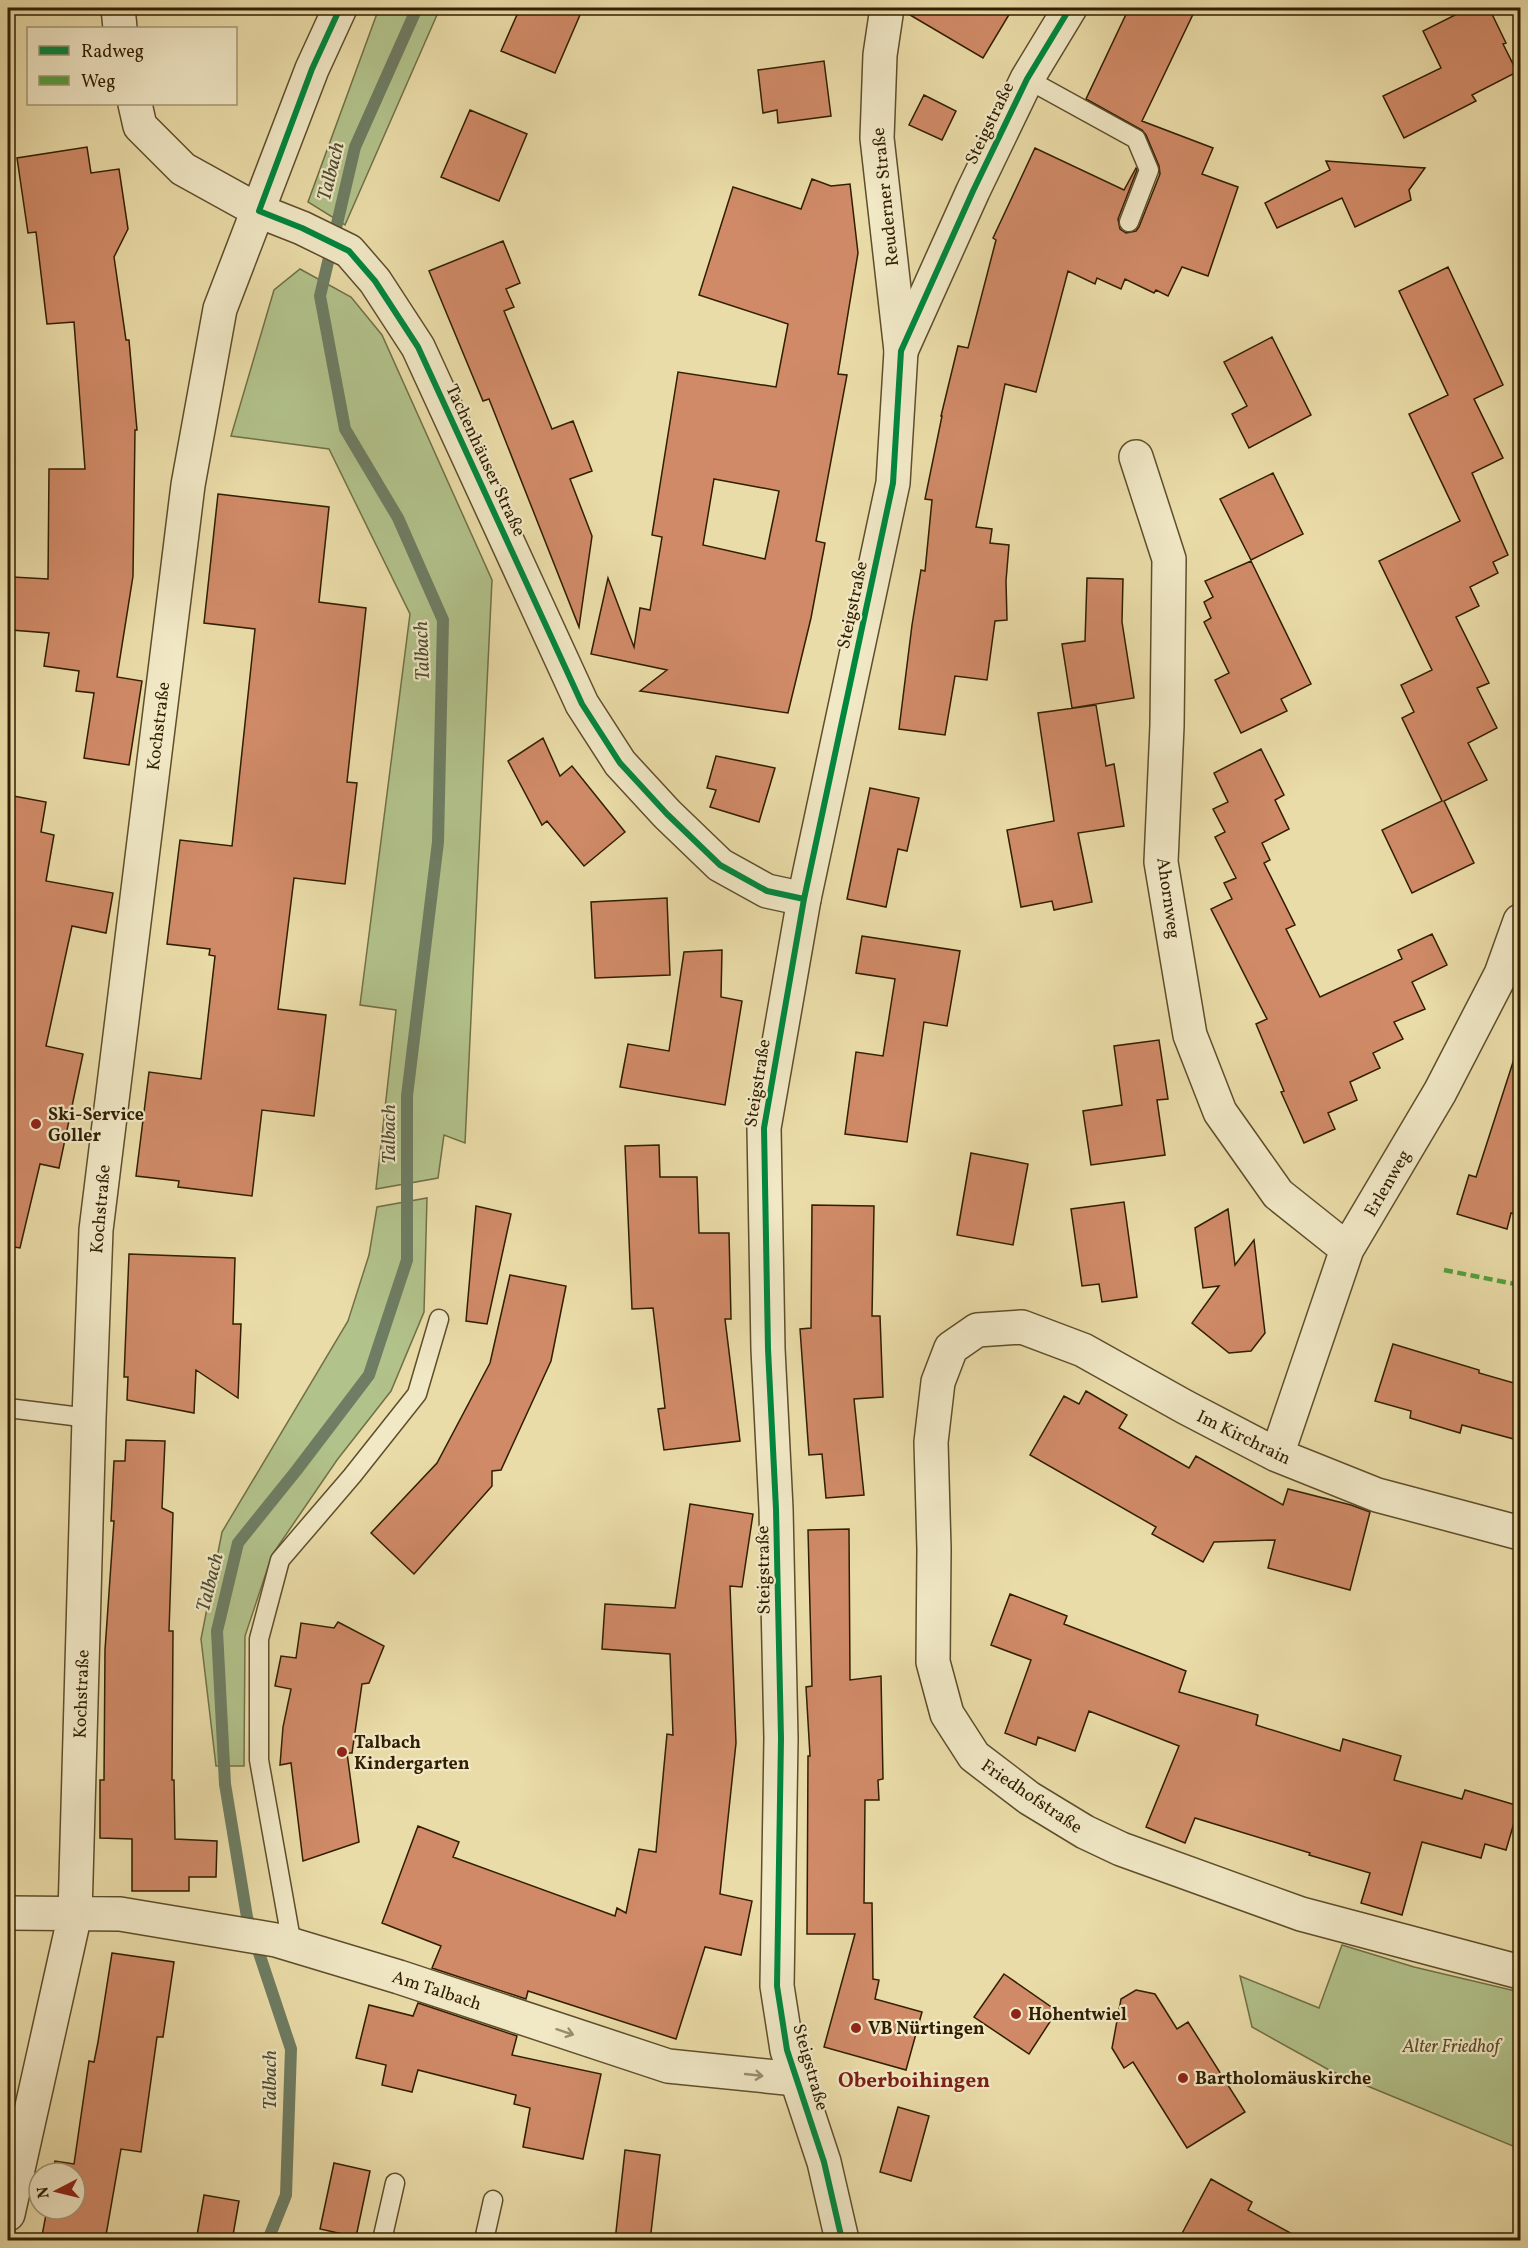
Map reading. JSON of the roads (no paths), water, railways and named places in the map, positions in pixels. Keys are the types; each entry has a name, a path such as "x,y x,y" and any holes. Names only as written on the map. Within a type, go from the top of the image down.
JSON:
{"street":[{"path":"118,8 120,27"},
{"path":"259,211 312,69 340,8"},
{"name":"Reuderner Straße","path":"886,8 880,55 877,138 901,351"},
{"name":"Steigstraße","path":"842,2241 824,2162 786,2050 777,1986 781,1738 776,1509 768,1349 764,1128 804,899 893,483 901,351 973,191 1027,79 1070,8"},
{"name":"Tachenhäuser Straße","path":"135,105 140,126 183,169 259,211 302,228 349,251 375,281 418,347 582,704 620,763 720,865 767,891 804,899"},
{"name":"Kochstraße","path":"8,2214 75,1914 96,1230 188,485 220,309 259,211"},
{"name":"Ahornweg","path":"1136,457 1169,559 1167,726 1161,862 1190,1035 1220,1112 1278,1194 1347,1250"},
{"name":"Erlenweg","path":"1277,1455 1347,1250 1440,1092 1501,974 1521,921"},
{"name":"Im Kirchrain","path":"977,1330 1022,1327 1083,1350 1277,1455 1377,1495 1521,1533"},
{"name":"Friedhofstraße","path":"977,1330 951,1348 938,1382 931,1442 934,1549 933,1662 947,1714 974,1756 1029,1798 1085,1832 1121,1849 1301,1914 1521,1972"},
{"name":"Am Talbach","path":"8,1913 120,1914 284,1943 668,2066 796,2079"}],"lane":[{"path":"1027,79 1136,139 1149,170 1129,222"},
{"path":"284,1943 259,1760 259,1639 280,1560 352,1476 417,1394 439,1319"},
{"path":"8,1408 89,1418"},
{"path":"382,2241 395,2183"},
{"path":"484,2241 493,2200"}],"waterway":[{"name":"Talbach","path":"268,2240 286,2195 291,2049 247,1917 225,1784 217,1631 238,1543 369,1375 407,1260 407,1096 438,842 443,620 398,518 345,429 320,296 355,147 417,8"}],"place":[{"name":"Ski-Service Goller","path":"36,1124"},
{"name":"Talbach Kindergarten","path":"342,1752"},
{"name":"Hohentwiel","path":"1016,2014"},
{"name":"VB Nürtingen","path":"856,2028"},
{"name":"Bartholomäuskirche","path":"1183,2078"}],"district":[{"name":"Oberboihingen","path":"914,2080"}],"park label":[{"name":"Alter Friedhof","path":"1451,2046"}]}
